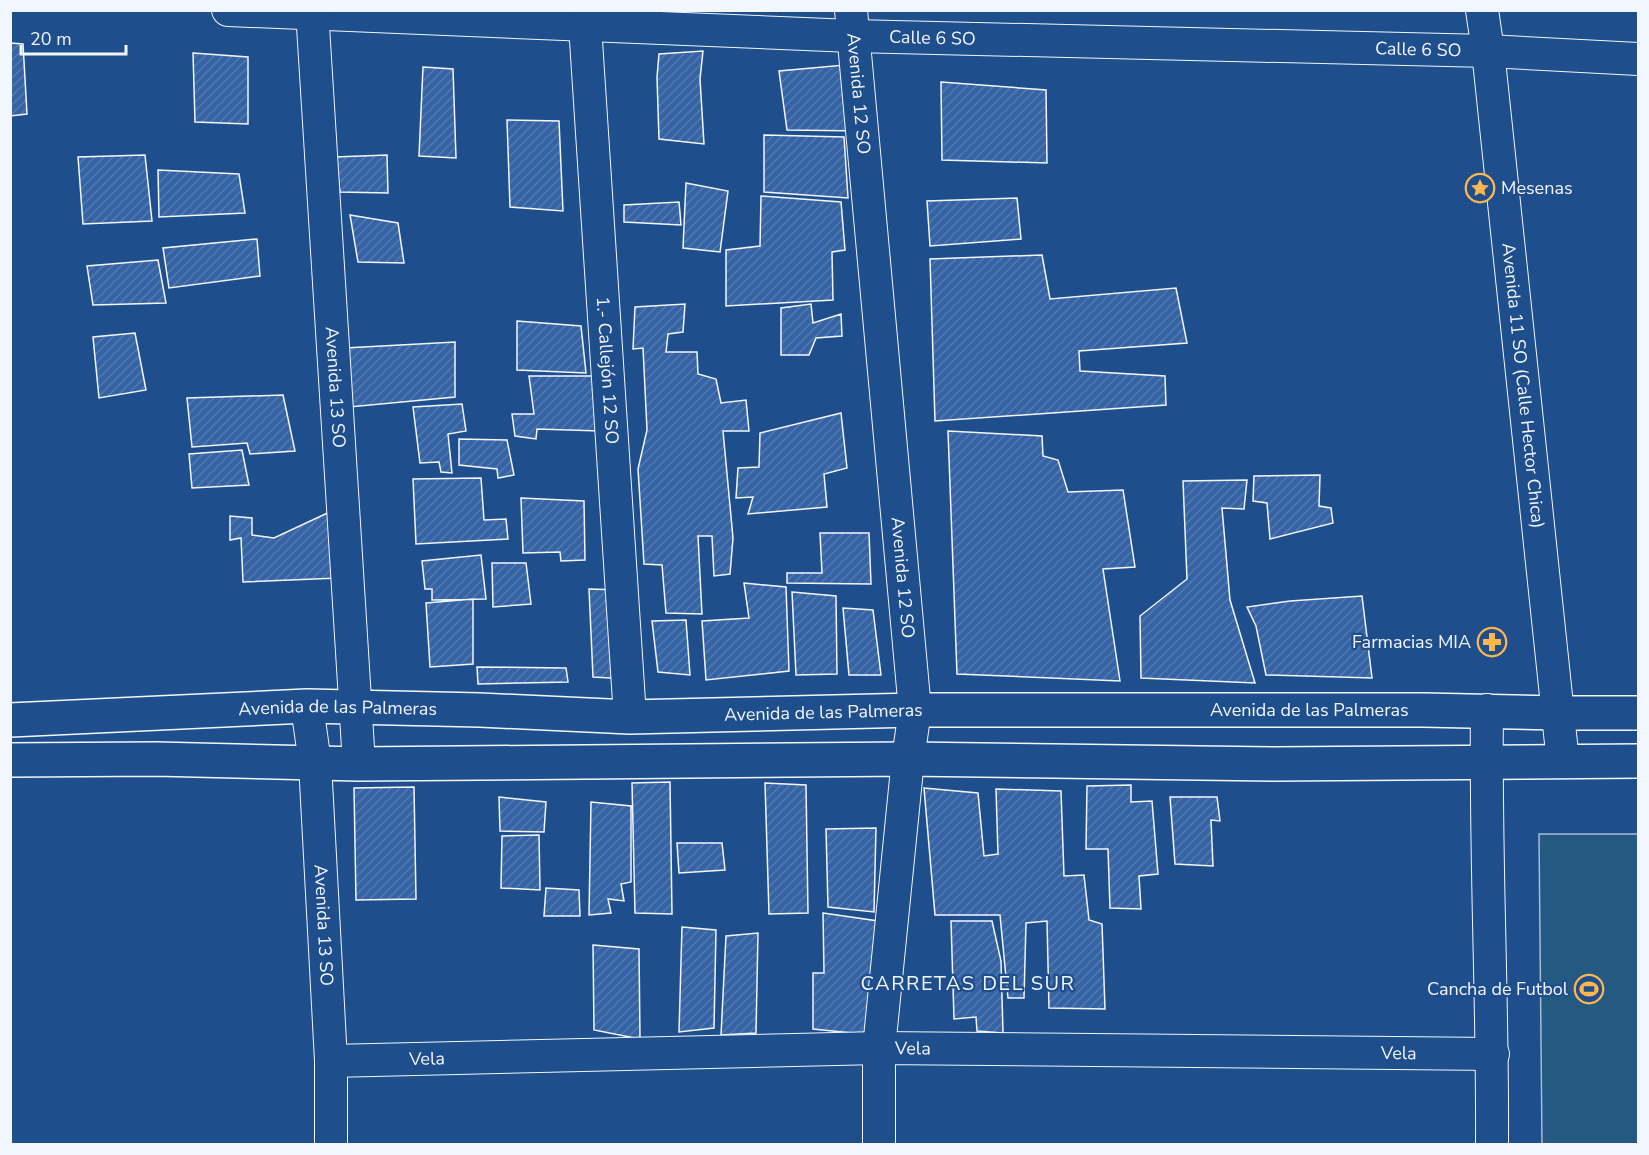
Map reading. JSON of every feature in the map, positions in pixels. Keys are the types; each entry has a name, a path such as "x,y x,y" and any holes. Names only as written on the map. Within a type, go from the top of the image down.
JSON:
{"street":[{"name":"Calle 6 SO","path":"228,10 585,25 852,23 1638,59"},
{"name":"Avenida 11 SO (Calle Hector Chica)","path":"1482,10 1563,762"},
{"name":"Avenida 13 SO","path":"312,12 358,764"},
{"name":"Avenida 12 SO","path":"852,23 915,710 879,1048 879,1144"},
{"name":"1.- Callejón 12 SO","path":"585,25 630,717"},
{"name":"Avenida 13 SO","path":"307,706 315,763 331,1061 331,1144"},
{"name":"Avenida de las Palmeras","path":"10,720 307,706 480,710 630,717 915,710 1638,712"},
{"path":"1487,710 1486,763 1493,1054 1492,1144"},
{"path":"10,760 156,759 358,764 908,759 1276,764 1638,762"},
{"name":"Vela","path":"331,1061 879,1048 1493,1054"}],"shaded area":[{"name":"Cancha de Futbol","path":"1539,834 1638,834 1638,1144 1542,1144"}],"building":[{"path":"10,43 23,44 27,114 10,116"},
{"path":"703,51 700,79 704,144 659,139 657,77 659,54"},
{"path":"193,53 248,57 248,124 195,122"},
{"path":"845,65 862,131 787,130 779,71"},
{"path":"423,67 453,69 456,158 419,156"},
{"path":"941,82 1046,90 1047,163 942,160"},
{"path":"507,120 559,121 563,211 510,207"},
{"path":"764,135 844,137 848,198 764,192"},
{"path":"145,155 152,221 83,224 78,157"},
{"path":"387,155 388,193 340,192 335,157"},
{"path":"158,170 239,174 245,213 159,217"},
{"path":"686,183 728,191 720,252 683,248"},
{"path":"761,196 841,202 845,250 832,252 833,300 726,306 726,250 760,246"},
{"path":"1017,198 1021,239 930,246 927,201"},
{"path":"679,202 681,225 624,222 624,205"},
{"path":"350,215 398,223 404,263 358,262"},
{"path":"257,239 260,276 169,288 163,248"},
{"path":"1042,255 1050,299 1176,288 1187,343 1079,351 1080,371 1165,376 1166,405 935,421 930,259"},
{"path":"158,260 166,303 93,305 87,266"},
{"path":"685,304 683,332 668,334 666,352 697,352 698,374 716,379 721,403 746,400 749,431 723,431 733,538 730,574 714,576 712,536 698,536 702,614 666,613 662,565 644,564 638,469 647,430 643,348 633,349 635,307"},
{"path":"811,304 813,323 841,314 842,336 816,338 809,355 781,355 781,308"},
{"path":"517,321 581,326 586,373 517,370"},
{"path":"135,333 146,390 99,398 93,337"},
{"path":"455,342 455,397 349,407 345,348"},
{"path":"529,376 597,376 600,431 537,429 536,439 515,436 512,414 534,414"},
{"path":"283,395 295,451 250,454 247,443 192,447 187,398"},
{"path":"462,404 466,431 448,434 452,473 441,472 439,462 420,463 413,407"},
{"path":"841,413 847,468 824,474 827,507 748,514 753,497 736,498 738,468 759,467 760,433"},
{"path":"948,431 1042,436 1043,456 1058,460 1068,492 1123,490 1135,567 1103,569 1120,681 957,674"},
{"path":"459,439 507,440 514,475 498,478 497,469 459,465"},
{"path":"242,450 249,485 192,488 189,454"},
{"path":"1320,475 1319,506 1331,508 1333,523 1270,539 1267,503 1253,501 1254,476"},
{"path":"481,478 484,520 506,519 508,539 416,544 413,479"},
{"path":"1247,480 1244,509 1222,508 1230,600 1255,683 1141,678 1140,616 1187,579 1183,481"},
{"path":"521,498 584,501 585,560 561,561 560,552 523,553"},
{"path":"334,510 338,578 243,582 241,538 230,540 230,516 252,518 252,535 274,538"},
{"path":"820,533 869,533 871,584 787,583 787,573 822,573"},
{"path":"481,555 486,599 432,600 432,589 425,589 422,561"},
{"path":"492,563 526,563 531,604 493,607"},
{"path":"744,583 786,587 789,671 706,680 702,621 749,618"},
{"path":"589,589 622,590 627,679 593,677"},
{"path":"792,592 836,596 837,674 796,675"},
{"path":"1362,596 1372,678 1266,675 1256,626 1247,607 1290,601"},
{"path":"473,599 473,664 430,667 426,603"},
{"path":"843,608 873,610 881,675 849,675"},
{"path":"686,620 690,675 658,672 652,621"},
{"path":"477,667 566,668 568,682 478,684"},
{"path":"670,782 672,914 635,913 632,783"},
{"path":"765,783 806,785 808,913 769,914"},
{"path":"1131,785 1131,802 1152,801 1158,874 1139,876 1141,909 1110,908 1108,849 1086,849 1087,786"},
{"path":"414,787 416,899 356,900 354,788"},
{"path":"924,788 978,793 984,856 998,854 996,789 1061,791 1064,876 1084,875 1089,920 1102,924 1105,1009 1049,1008 1047,921 1026,923 1024,998 1008,998 1000,915 935,915"},
{"path":"499,797 546,802 544,832 500,831"},
{"path":"1170,797 1217,797 1220,821 1211,820 1213,866 1175,864"},
{"path":"591,802 631,806 631,882 621,884 624,901 608,899 611,913 589,915"},
{"path":"876,828 874,912 828,907 826,829"},
{"path":"539,835 540,890 501,888 502,836"},
{"path":"677,843 722,843 725,870 679,873"},
{"path":"546,888 579,890 580,916 544,916"},
{"path":"823,913 885,922 872,1035 813,1029 813,973 824,973"},
{"path":"951,921 992,921 1001,961 1003,1033 977,1031 976,1017 954,1019"},
{"path":"682,927 716,930 714,1028 679,1032"},
{"path":"758,933 756,1033 721,1035 726,936"},
{"path":"593,945 639,949 640,1039 594,1030"}],"place":[{"name":"Mesenas","path":"1480,188"},
{"name":"Farmacias MIA","path":"1492,642"},
{"name":"Cancha de Futbol","path":"1589,989"}],"district":[{"name":"CARRETAS DEL SUR","path":"968,983"}]}
